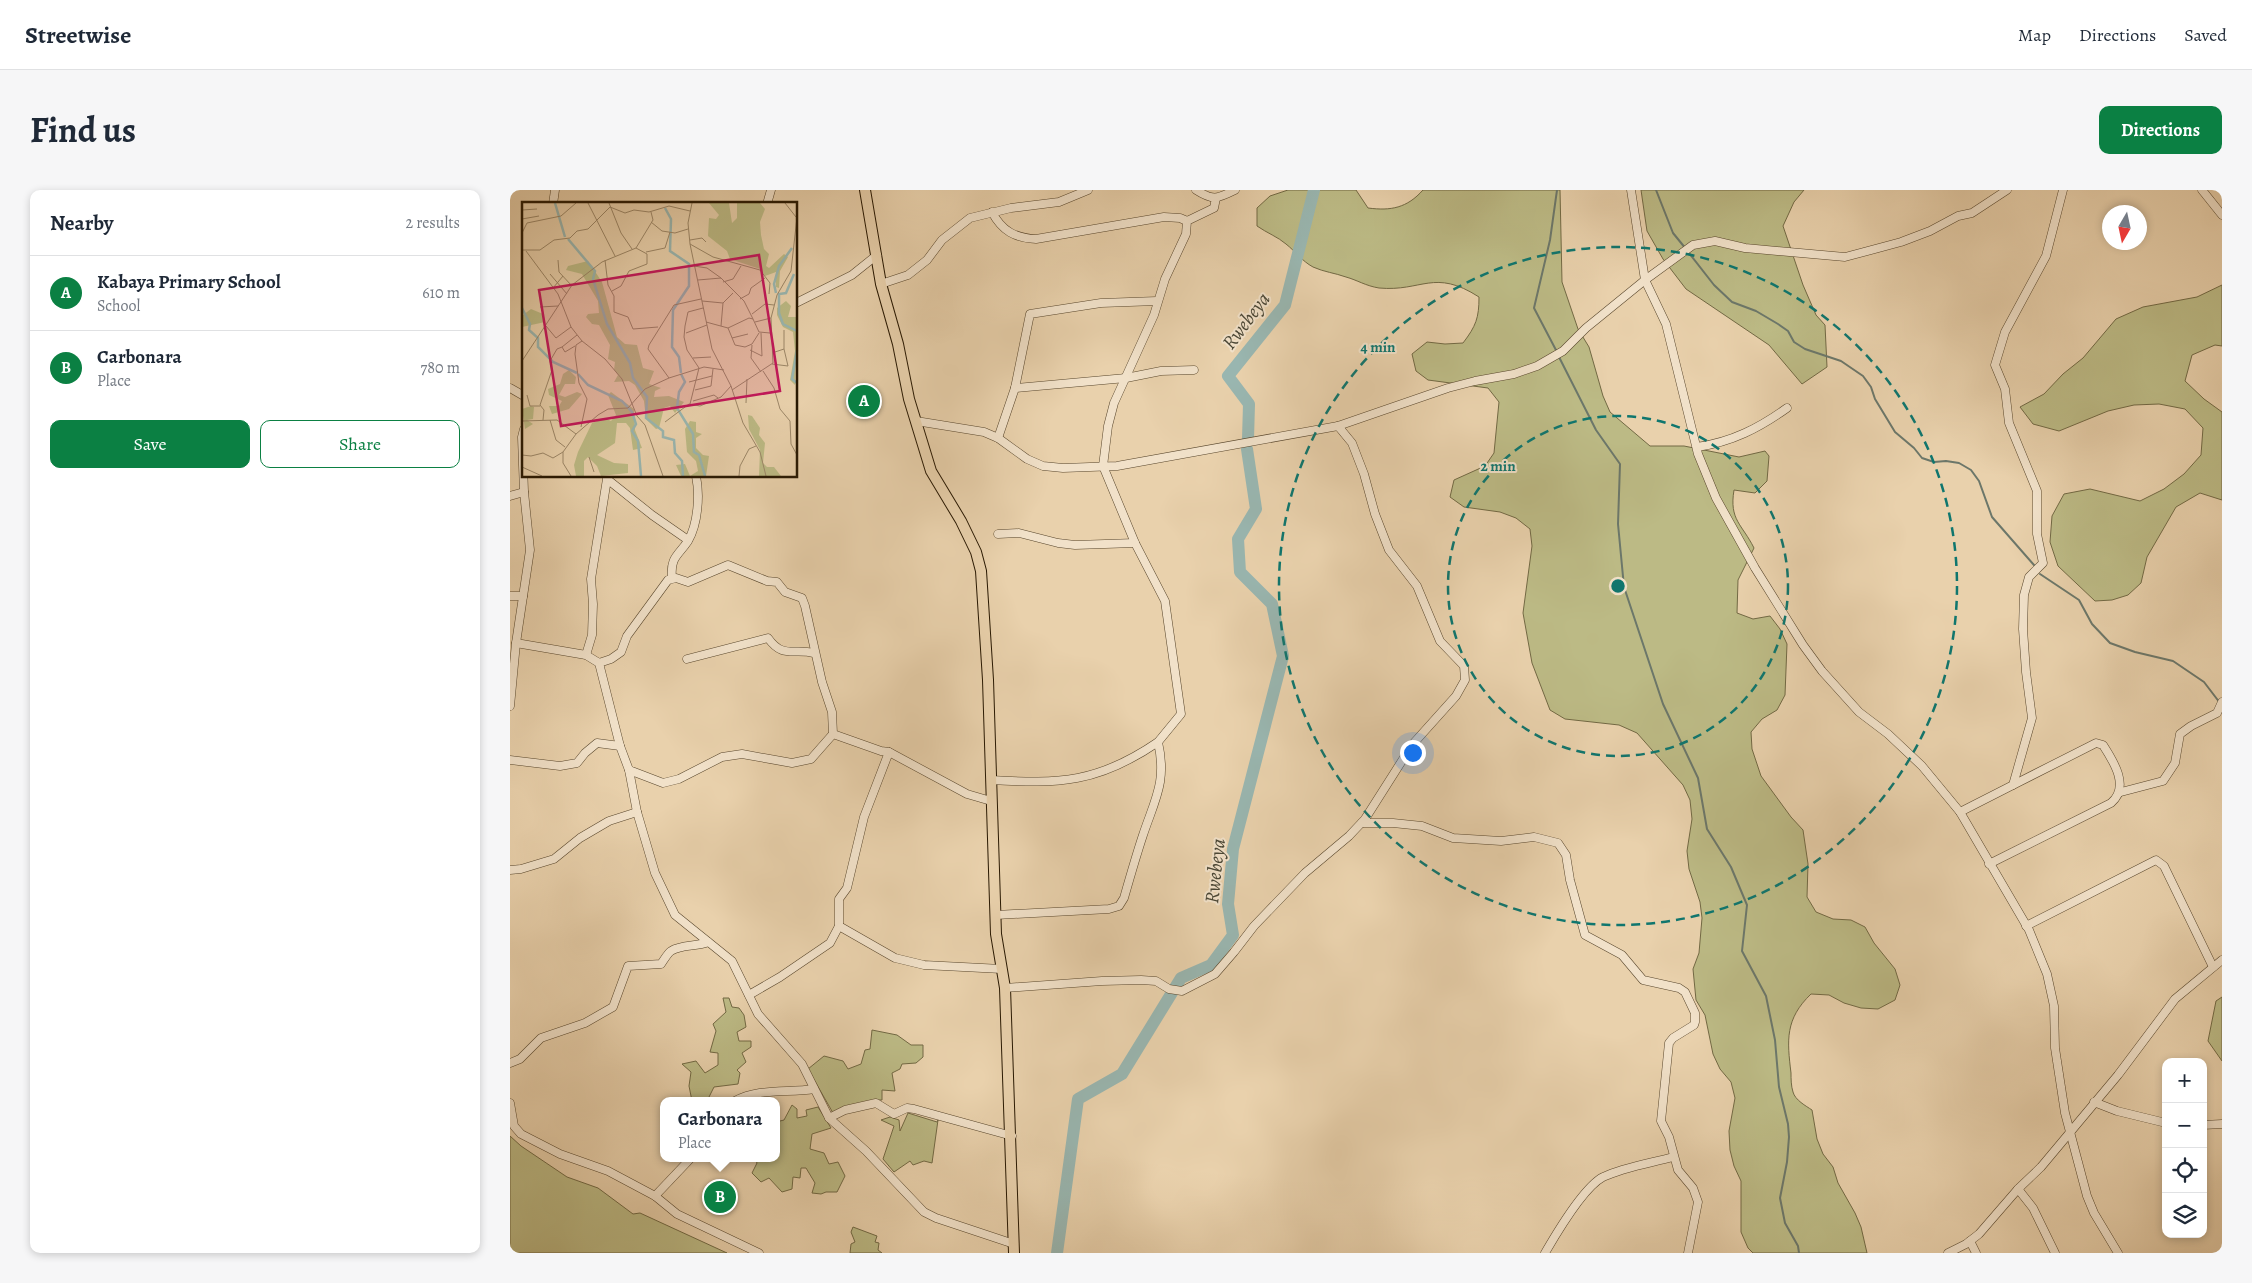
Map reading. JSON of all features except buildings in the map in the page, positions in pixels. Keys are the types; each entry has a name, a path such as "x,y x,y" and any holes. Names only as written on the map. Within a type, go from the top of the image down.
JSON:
{"main road":[{"path":"865,190 881,284 916,421 931,471 961,521 976,552 981,571 985,618 996,934 1005,988 1012,1136 1014,1248"}],"street":[{"path":"881,284 908,275 927,260 942,240 970,218 992,212 1059,202 1088,190"},
{"path":"1196,190 1208,198 1216,198 1235,190"},
{"path":"1631,190 1645,280 1669,333 1703,470 1716,498 1755,568 1803,645 1822,670 1859,712 1888,734 1922,766 1960,812 2026,926 2046,968 2054,1006 2055,1048 2065,1113 2087,1196 2116,1252"},
{"path":"916,421 954,426 998,438 1022,456 1043,466 1117,466 1338,426 1448,388 1514,374 1537,366 1563,351 1586,328 1645,280 1693,245 1710,242 1745,248 1845,257 1901,242 1930,231 1958,216 1972,213 2007,190"},
{"path":"2013,785 2032,718 2025,663 2024,595 2029,577 2042,563 2037,534 2037,491 2009,423 2005,389 1995,365 2005,332 2046,256 2062,190"},
{"path":"2202,190 2222,215"},
{"path":"992,212 1004,229 1014,236 1036,239 1164,217 1187,221 1214,208 1216,198"},
{"path":"991,780 1040,783 1074,780 1099,773 1132,759 1158,742 1181,714 1179,689 1172,662 1165,601 1135,543 1103,466 1112,411 1154,315 1165,279 1186,234 1187,221"},
{"path":"798,302 852,275 877,255"},
{"path":"998,438 1015,388 1030,314 1101,303 1157,301"},
{"path":"1015,388 1126,378 1161,371 1194,370"},
{"path":"510,388 522,395"},
{"path":"1697,447 1713,445 1759,428 1787,408"},
{"path":"1005,988 1141,980 1156,981 1169,989 1182,992 1215,974 1254,926 1306,873 1362,823 1412,745 1456,696 1465,680 1464,666 1440,641 1417,586 1389,550 1374,514 1364,474 1352,443 1338,426"},
{"path":"510,706 516,643 530,550 523,478"},
{"path":"672,578 671,566 674,558 688,540 696,518 696,478"},
{"path":"586,655 592,635 593,604 591,580 607,479 652,515 688,540"},
{"path":"510,496 524,492"},
{"path":"998,534 1019,534 1075,545 1135,543"},
{"path":"599,663 611,659 621,652 627,636 640,616 668,580 672,578 688,582 728,566 768,581 777,582 785,592 802,598 805,606 814,653 832,712 833,734 812,759 792,763 742,754 722,757 679,779 663,783 630,770"},
{"path":"510,596 523,596"},
{"path":"687,659 768,638 777,650 783,652 814,653"},
{"path":"516,643 586,655 599,663 620,746 630,770 637,812 655,873 676,915 732,961 758,1014 802,1064 829,1118 866,1151 924,1212 1014,1248"},
{"path":"1990,864 2111,803 2121,792 2163,780 2175,763 2180,734 2191,726 2217,713 2222,702"},
{"path":"833,734 881,752 888,752 967,794 991,801"},
{"path":"996,915 1109,909 1119,906 1124,898 1143,833 1156,802 1162,763 1158,742"},
{"path":"510,760 560,766 577,763 585,752 597,743 620,746"},
{"path":"1960,812 2091,745 2100,743 2109,754 2120,780 2121,792"},
{"path":"748,995 780,977 830,943 840,926 839,899 847,888 864,817 888,752"},
{"path":"510,870 521,869 554,859 580,838 609,821 637,812"},
{"path":"1362,823 1393,822 1422,826 1453,838 1501,841 1534,837 1558,843 1566,855 1570,880 1585,935 1622,955 1643,980 1682,989 1695,1013 1694,1025 1673,1038 1668,1049 1661,1121 1669,1137 1678,1170 1698,1196 1688,1253"},
{"path":"2026,926 2156,860 2164,866 2213,967"},
{"path":"840,926 895,958 924,965 1002,969"},
{"path":"510,1063 520,1059 541,1038 585,1023 613,1007 628,966 660,964 670,952 682,946 701,945 708,942"},
{"path":"1948,1253 1970,1242 2018,1189 2041,1167 2176,999 2222,960"},
{"path":"747,1097 762,1092 783,1093 814,1089"},
{"path":"2094,1102 2117,1111 2162,1122"},
{"path":"510,1103 514,1126 521,1134 560,1154 608,1171 655,1196 677,1214 759,1253"},
{"path":"829,1118 845,1110 876,1103 894,1114 907,1108 914,1109 1012,1136"},
{"path":"2207,1125 2222,1124"},
{"path":"1545,1253 1585,1193 1594,1183 1615,1173 1673,1157"},
{"path":"655,1196 687,1162"},
{"path":"2018,1189 2033,1208 2055,1253"},
{"path":"1970,1242 1976,1253"}],"shaded area":[{"path":"1288,190 1356,190 1368,208 1384,209 1405,204 1423,190 1560,190 1562,282 1578,329 1589,347 1603,396 1610,412 1650,446 1684,446 1739,457 1765,451 1769,456 1767,481 1755,493 1734,490 1733,500 1735,515 1754,548 1738,580 1737,613 1753,619 1770,616 1780,629 1787,644 1785,695 1777,710 1762,719 1751,732 1752,749 1761,776 1803,830 1808,864 1807,897 1816,912 1833,919 1851,920 1865,927 1874,943 1895,969 1900,985 1895,1000 1878,1009 1861,1008 1844,1003 1829,995 1811,994 1796,1012 1790,1030 1791,1085 1794,1095 1812,1110 1817,1139 1823,1154 1833,1167 1838,1183 1855,1213 1861,1227 1867,1253 1753,1253 1748,1248 1741,1232 1741,1181 1734,1166 1730,1150 1729,1131 1735,1098 1731,1082 1720,1069 1713,1054 1705,1015 1696,1000 1693,969 1699,953 1702,918 1700,902 1689,869 1687,851 1692,819 1690,800 1683,785 1637,733 1619,725 1565,719 1550,710 1532,663 1523,613 1532,546 1530,529 1516,518 1500,512 1464,507 1450,497 1454,480 1485,466 1494,453 1499,402 1488,388 1428,380 1416,371 1412,354 1427,342 1463,343 1476,322 1479,297 1464,288 1439,282 1406,287 1379,288 1313,267 1290,247 1257,226 1257,208 1270,196"},
{"path":"1641,190 1804,190 1794,202 1783,226 1803,285 1816,315 1825,325 1827,367 1802,384 1769,345 1686,289 1663,259 1647,231"},
{"path":"2222,285 2222,346 2215,345 2192,355 2185,381 2204,399 2222,412 2222,500 2200,493 2176,507 2147,557 2141,583 2128,595 2112,600 2095,601 2058,566 2050,542 2052,516 2064,494 2090,489 2140,501 2164,489 2184,474 2201,455 2203,428 2185,409 2159,404 2134,405 2108,411 2059,431 2033,424 2020,407 2044,394 2063,374 2083,358 2116,319 2143,307 2197,297"},
{"path":"2222,997 2222,1061 2208,1041 2216,1001"},
{"path":"723,998 729,998 732,1007 739,1008 744,1015 746,1027 737,1032 739,1041 751,1041 751,1047 742,1053 746,1062 737,1070 740,1073 738,1084 714,1087 709,1097 691,1097 689,1086 691,1072 682,1064 696,1061 705,1073 718,1065 718,1053 710,1052 716,1031 713,1024 726,1012"},
{"path":"872,1030 897,1035 911,1045 923,1045 923,1057 916,1063 902,1064 900,1069 892,1073 895,1091 882,1090 882,1100 873,1100 833,1113 808,1069 824,1056 843,1061 848,1069 861,1064 865,1050 870,1049"},
{"path":"792,1105 797,1109 797,1118 807,1116 806,1110 818,1107 831,1128 812,1134 810,1149 824,1153 829,1164 838,1162 845,1176 837,1192 812,1193 815,1183 806,1168 801,1168 800,1178 793,1177 792,1189 782,1192 769,1178 761,1182 752,1173 757,1162 780,1162 780,1121 784,1120"},
{"path":"908,1113 937,1122 938,1120 932,1163 924,1161 913,1165 910,1161 894,1172 883,1159 894,1126 881,1120 890,1117 899,1120 900,1131"},
{"path":"510,1136 521,1146 567,1177 598,1188 633,1214 640,1213 727,1253 510,1253"},
{"path":"853,1227 877,1236 875,1242 879,1243 878,1250 882,1253 850,1253 851,1244 855,1242 851,1232"}],"waterway":[{"name":"Rwebeya","path":"1248,439 1249,404 1228,376 1285,305 1314,190"},
{"path":"1557,190 1550,240 1534,308 1557,352"},
{"path":"1656,190 1673,233 1686,249"},
{"path":"1689,253 1714,285 1732,302 1756,311 1778,324 1788,331 1794,342 1805,349 1841,361 1863,376 1895,432 1914,448 1922,458 1934,462 1959,463 1971,470 1979,481 1992,517 2034,565"},
{"path":"1559,357 1596,430 1620,464 1618,524 1624,587 1663,704 1698,778 1707,829 1731,867 1747,905 1742,951 1766,996 1775,1040 1779,1087 1788,1124 1789,1137 1787,1162 1780,1198 1785,1223 1798,1246 1799,1253"},
{"name":"Rwebeya","path":"1057,1253 1078,1099 1122,1074 1181,978 1211,965 1233,935 1228,904 1233,849 1283,656 1272,604 1240,572 1238,539 1256,509 1247,449"},
{"path":"2040,574 2079,600 2092,624 2110,643 2135,652 2173,661 2204,682 2220,703"}],"place":[{"name":"Kabaya Primary School","path":"864,401"},
{"name":"Carbonara","path":"720,1197"}]}
